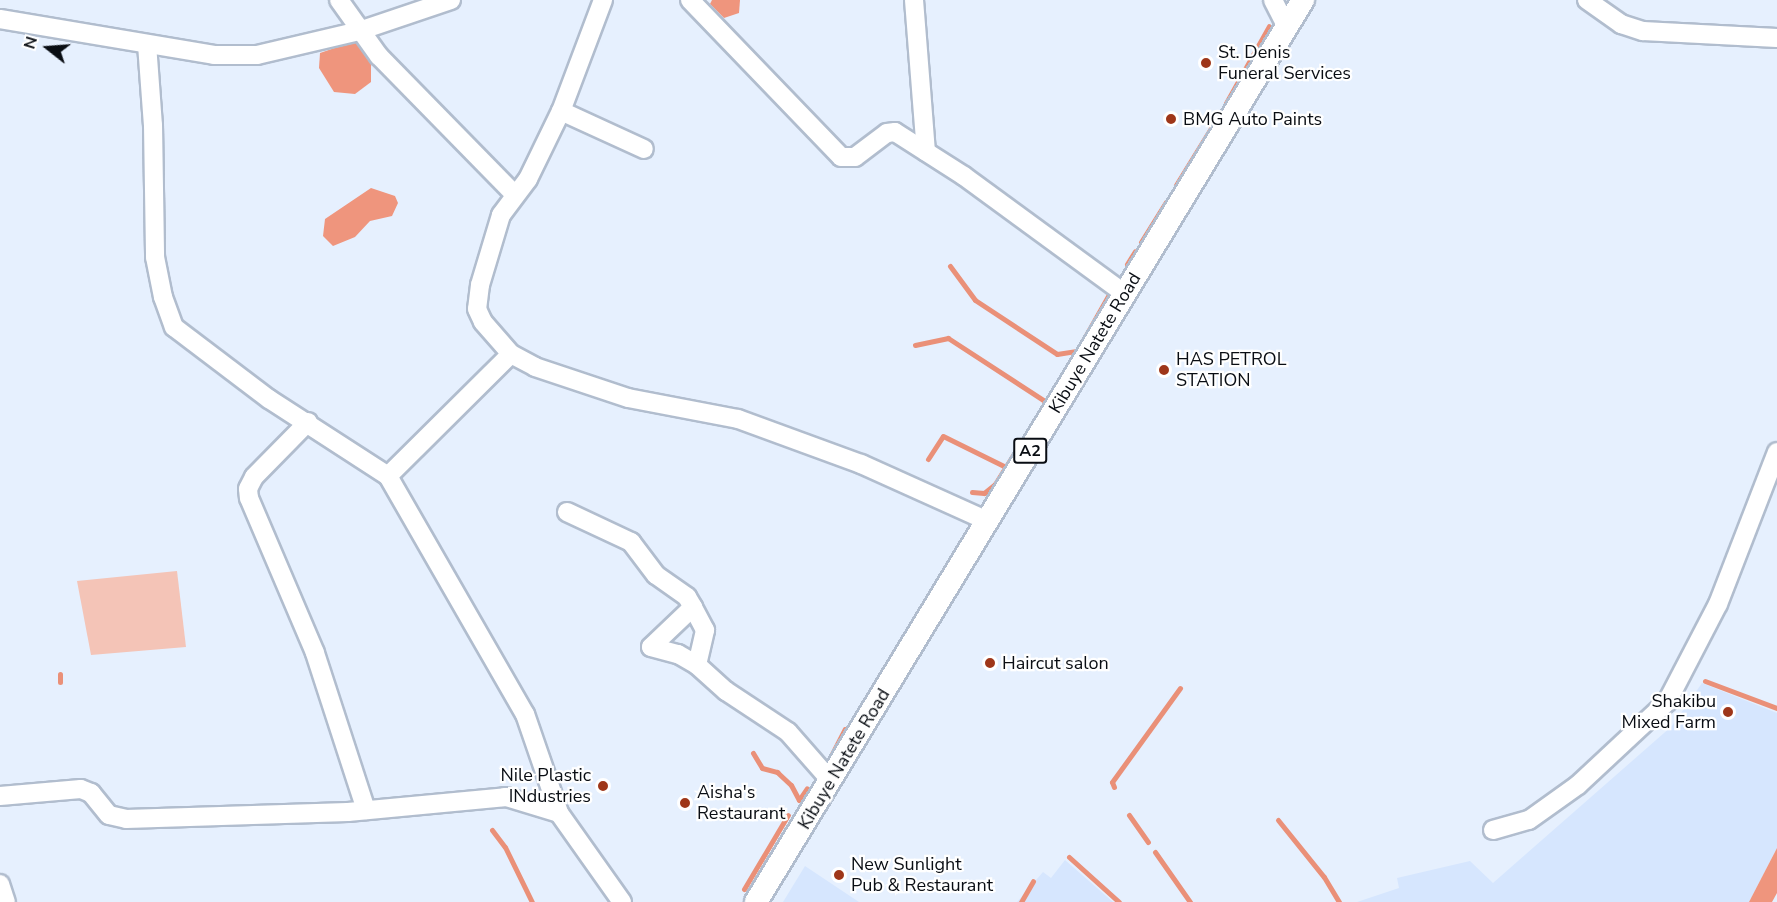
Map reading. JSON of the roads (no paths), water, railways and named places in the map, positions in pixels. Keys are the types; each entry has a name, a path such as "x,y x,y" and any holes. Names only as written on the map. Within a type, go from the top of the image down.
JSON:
{"main road":[{"name":"Kibuye Natete Road","path":"756,902 1303,0"}],"street":[{"path":"339,0 359,31 411,90 514,194"},
{"path":"0,19 214,55 257,55 359,31 451,0"},
{"path":"603,0 561,111 528,179 514,194 495,234 477,309 483,322 511,354 558,376 628,398 716,414 764,428 861,464 988,521"},
{"path":"690,0 841,157 855,157 889,132 926,152 1125,294"},
{"path":"914,0 926,152"},
{"path":"1273,0 1287,28"},
{"path":"1587,0 1621,24 1643,31 1777,38"},
{"path":"147,44 155,256 163,297 174,327 268,399 308,422 388,476 525,714 559,813 622,902"},
{"path":"561,111 644,149"},
{"path":"388,476 511,354"},
{"path":"308,422 254,477 248,489 249,498 315,653 366,810"},
{"path":"1493,831 1529,820 1578,785 1667,702 1718,604 1777,452"},
{"path":"567,512 631,542 656,575 687,597 705,630 697,665"},
{"path":"693,607 651,647 678,654 697,665 726,691 788,732 831,781"},
{"path":"0,796 81,789 91,793 109,815 126,819 366,810 506,798 559,813"},
{"path":"0,884 6,902"}],"waterway":[{"path":"1226,103 1269,26"},
{"path":"1176,185 1216,120"},
{"path":"1141,242 1166,202"},
{"path":"1127,264 1135,251"},
{"path":"950,266 975,300 1057,354 1077,351 1112,289"},
{"path":"915,345 948,338 1046,402"},
{"path":"928,459 943,436 1006,467"},
{"path":"972,492 984,493 995,484 1016,451"},
{"path":"885,668 894,652"},
{"path":"60,674 60,682"},
{"path":"1705,681 1777,708"},
{"path":"1114,787 1112,782 1180,688"},
{"path":"832,754 845,729"},
{"path":"753,753 762,768 777,772 791,785 799,800 807,788"},
{"path":"744,889 788,815"},
{"path":"1129,815 1148,842"},
{"path":"1278,820 1324,877 1339,902"},
{"path":"492,830 505,847 532,902"},
{"path":"1155,852 1190,902"},
{"path":"1069,857 1119,902"},
{"path":"1021,902 1033,881"}],"place":[{"name":"St. Denis Funeral Services","path":"1206,63"},
{"name":"BMG Auto Paints","path":"1171,119"},
{"name":"HAS PETROL STATION","path":"1164,370"},
{"name":"Haircut salon","path":"990,663"},
{"name":"Shakibu Mixed Farm","path":"1728,712"},
{"name":"Nile Plastic INdustries","path":"603,786"},
{"name":"Aisha's Restaurant","path":"685,803"},
{"name":"New Sunlight Pub & Restaurant","path":"839,875"}]}
